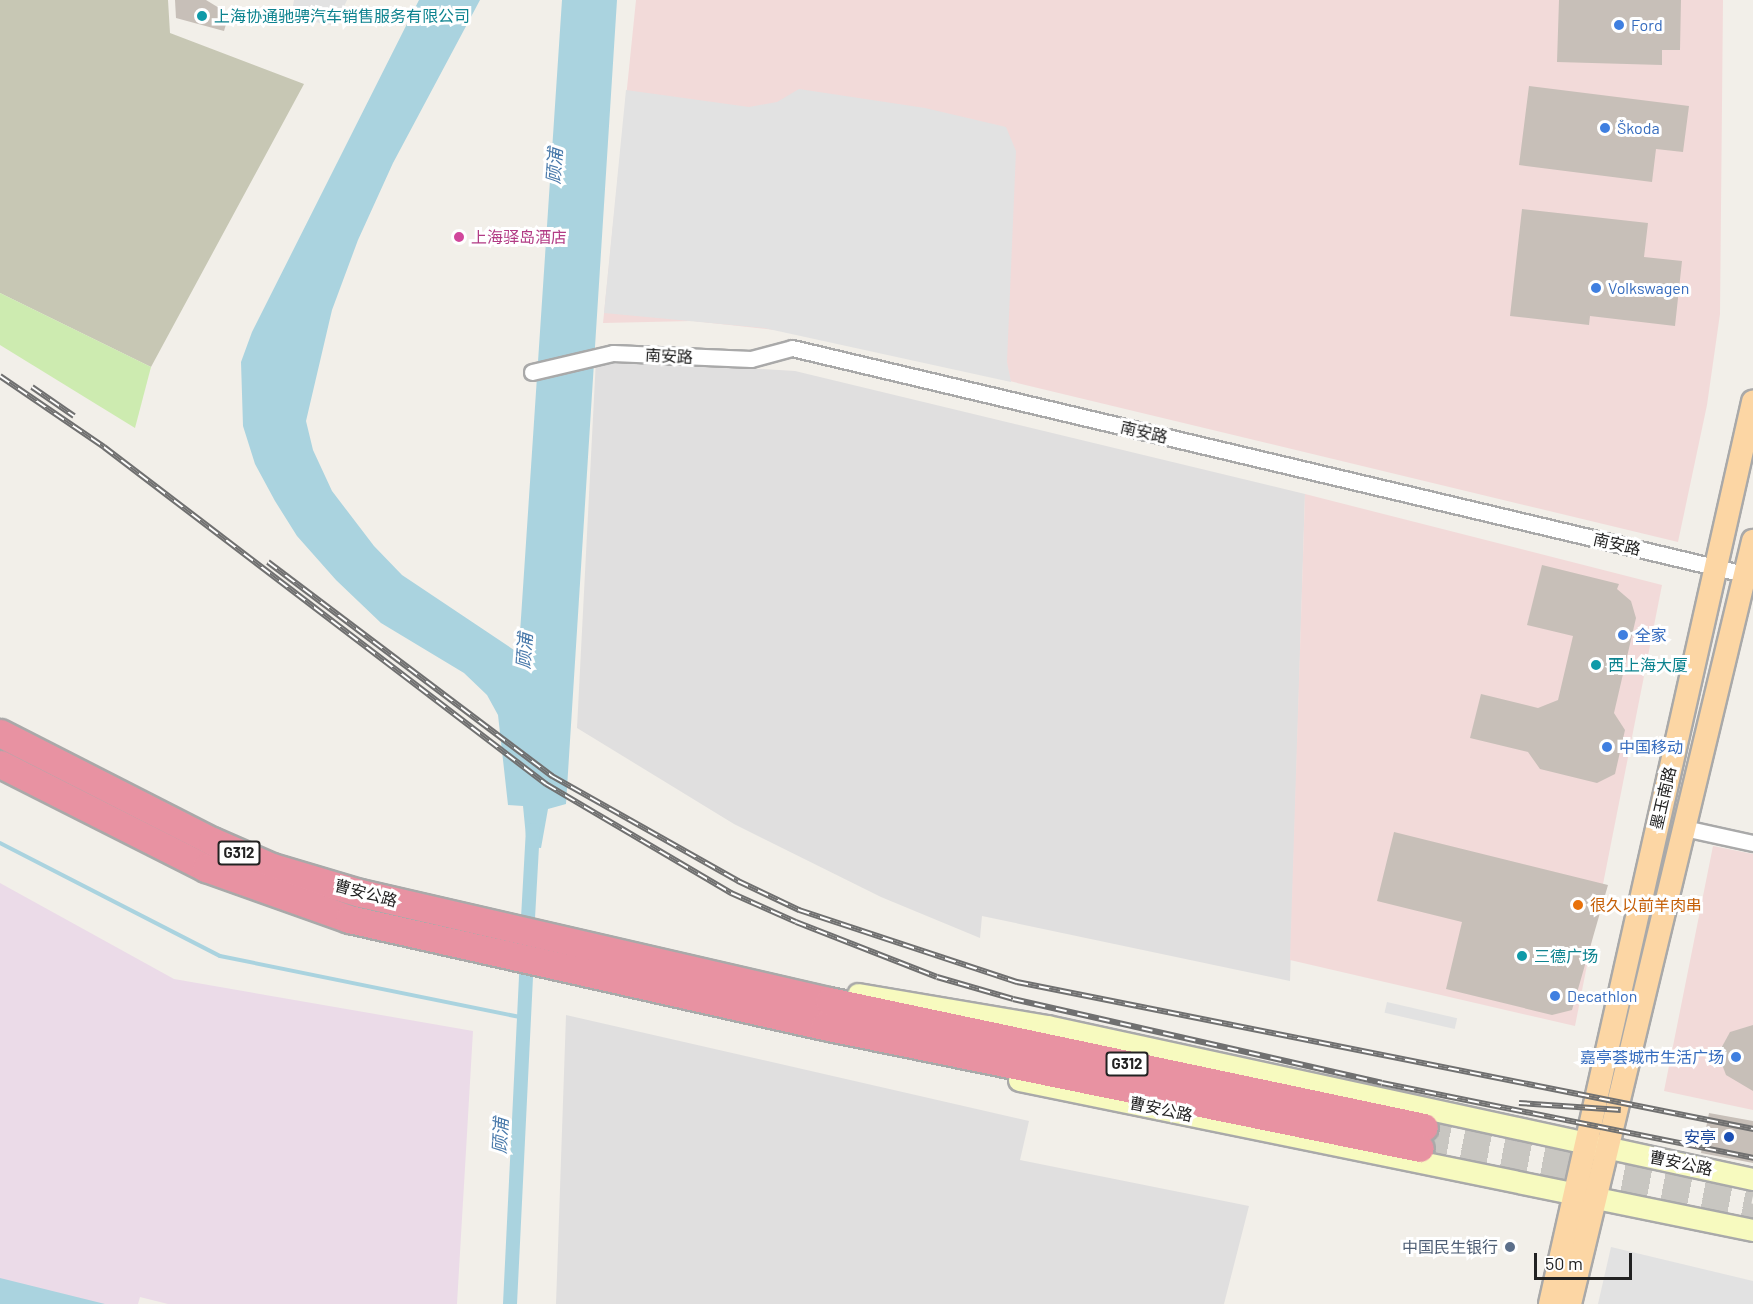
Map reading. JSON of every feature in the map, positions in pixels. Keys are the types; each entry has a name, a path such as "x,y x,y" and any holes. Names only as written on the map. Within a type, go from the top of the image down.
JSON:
{"highway":[{"name":"曹安公路","path":"0,733 183,827 272,867 496,925 574,942 752,997"},
{"name":"曹安公路","path":"0,764 206,868 267,892 349,919 569,968 752,997 1422,1138"}],"main road":[{"name":"墨玉南路","path":"1588,1198 1587,1142 1689,680 1719,568 1753,402"},
{"name":"墨玉南路","path":"1588,1198 1609,1148 1684,828 1749,575 1753,542"},
{"name":"曹安公路","path":"752,997 841,990 1047,1026 1753,1179"},
{"name":"曹安公路","path":"752,997 826,1039 1588,1198 1753,1230"},
{"path":"1550,1304 1588,1198"},
{"path":"1570,1304 1588,1198"}],"street":[{"name":"南安路","path":"532,372 595,356 751,359 792,348 1749,575"},
{"path":"1684,828 1753,843"}],"shaded area":[{"path":"0,0 168,0 170,33 304,84 151,367 0,293"},
{"path":"294,0 347,0 335,26 291,17"},
{"path":"636,0 1723,0 1720,314 1707,405 1678,542 814,334 693,321 603,323"},
{"path":"799,89 925,108 1006,127 1016,151 1007,362 1011,382 764,328 604,313 626,90 749,107 777,102"},
{"path":"596,359 795,371 1305,494 1290,981 982,916 980,938 881,897 734,824 577,728"},
{"path":"1305,494 1662,585 1575,1026 1290,960"},
{"path":"1713,846 1753,854 1753,1110 1664,1091"},
{"path":"0,883 174,979 473,1031 457,1304 168,1304 140,1297 138,1304 0,1304"},
{"path":"1387,1002 1457,1018 1455,1029 1385,1013"},
{"path":"566,1015 1029,1121 1020,1160 1249,1206 1224,1304 556,1304"},
{"path":"1611,1247 1753,1281 1753,1304 1598,1304"}],"green space":[{"path":"0,293 151,367 135,428 0,345"}],"water":[{"path":"419,0 480,0 393,163 358,240 332,310 306,421 313,450 332,491 374,546 402,575 514,650 519,648 562,0 617,0 566,804 548,809 541,848 527,847 523,806 508,805 498,715 487,695 464,673 381,623 336,580 297,536 275,501 255,464 243,426 241,362 252,332"},
{"path":"0,1278 105,1304 0,1304"}],"building":[{"name":"上海协通驰骋汽车销售服务有限公司","path":"175,0 206,0 229,14 224,31 176,18"},
{"name":"Ford","path":"1559,0 1681,0 1680,50 1662,50 1662,65 1557,62"},
{"name":"Škoda","path":"1529,86 1689,106 1683,152 1656,149 1652,182 1519,165"},
{"name":"Volkswagen","path":"1522,209 1648,223 1644,257 1682,261 1675,326 1590,316 1589,325 1510,316"},
{"name":"西上海大厦","path":"1542,565 1619,584 1617,589 1631,601 1636,618 1614,713 1625,730 1615,774 1597,783 1540,769 1528,752 1470,738 1481,694 1538,708 1558,700 1573,636 1527,625"},
{"name":"三德广场","path":"1394,832 1608,885 1572,1010 1552,1015 1446,989 1462,922 1377,901"},
{"name":"嘉亭荟城市生活广场","path":"1753,1025 1753,1091 1726,1075 1718,1054 1730,1032"},
{"name":"安亭","path":"1709,1113 1753,1121 1753,1163 1701,1153"}],"waterway":[{"name":"顾浦","path":"527,936 533,830"},
{"path":"0,843 220,956 524,1018"},
{"name":"顾浦","path":"510,1304 527,955"}],"tunnel":[{"path":"1424,1127 1753,1196"},
{"path":"1420,1148 1753,1217"}],"railway":[{"path":"0,376 104,447 546,784 731,893 796,922 937,977 1013,999 1382,1083 1753,1158"},
{"path":"32,387 74,416"},
{"path":"268,562 552,776 738,881 799,910 1017,982 1753,1129"},
{"path":"1519,1103 1621,1110"}],"place":[{"name":"上海协通驰骋汽车销售服务有限公司","path":"202,16"},
{"name":"Ford","path":"1619,25"},
{"name":"Škoda","path":"1605,128"},
{"name":"上海驿岛酒店","path":"459,237"},
{"name":"Volkswagen","path":"1596,288"},
{"name":"全家","path":"1623,635"},
{"name":"西上海大厦","path":"1596,665"},
{"name":"中国移动","path":"1607,747"},
{"name":"很久以前羊肉串","path":"1578,905"},
{"name":"三德广场","path":"1522,956"},
{"name":"Decathlon","path":"1555,996"},
{"name":"嘉亭荟城市生活广场","path":"1736,1057"},
{"name":"安亭","path":"1729,1137"},
{"name":"中国民生银行","path":"1510,1247"}]}
